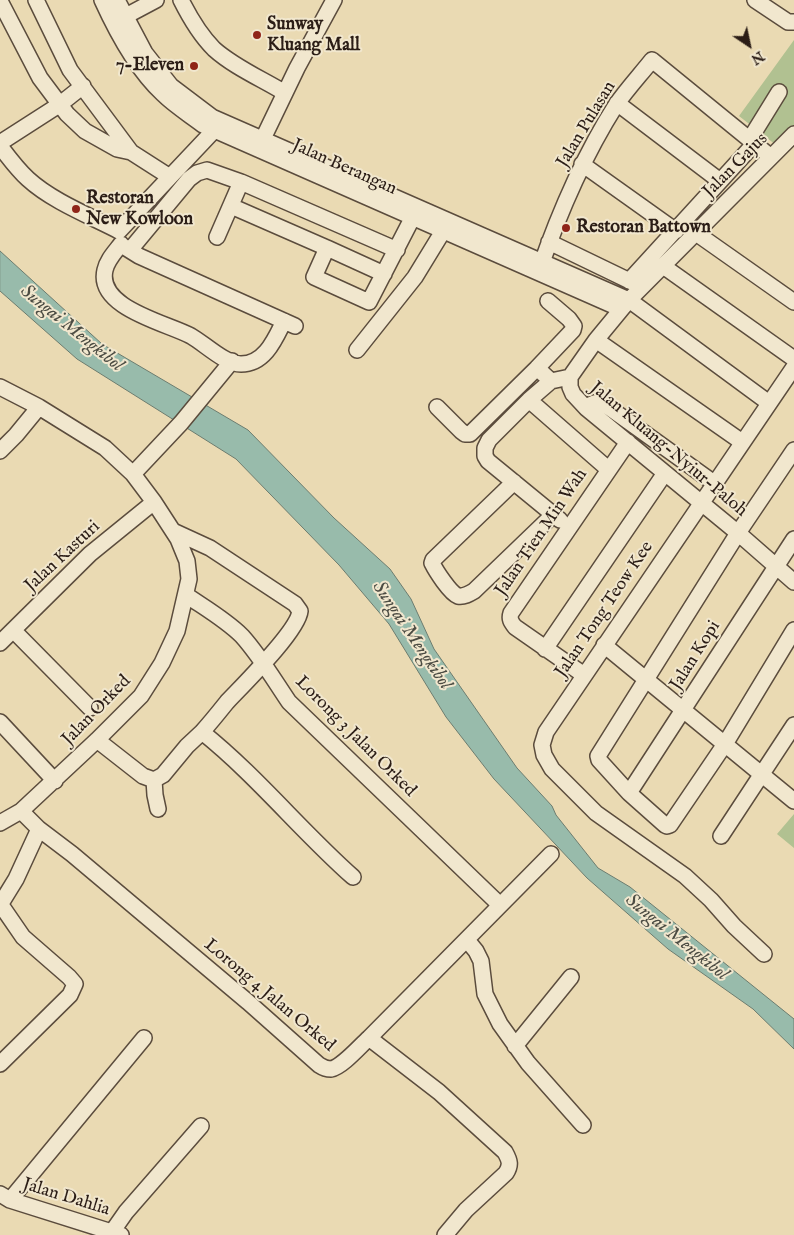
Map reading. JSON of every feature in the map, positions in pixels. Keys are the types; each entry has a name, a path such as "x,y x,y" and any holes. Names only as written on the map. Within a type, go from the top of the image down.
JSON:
{"street":[{"path":"36,0 64,60 132,152"},
{"name":"Jalan Berangan","path":"102,0 112,22 135,60 163,94 203,125 218,126 625,305 769,403"},
{"name":"Jalan Berangan","path":"117,0 124,17 145,54 171,86 212,117 218,126"},
{"path":"124,17 156,0"},
{"path":"181,0 214,49 285,93"},
{"path":"260,145 334,0"},
{"path":"755,0 788,22 794,22"},
{"path":"0,1 40,78 67,114 85,131 117,148 132,152 170,177"},
{"name":"Jalan Pulasan","path":"540,268 582,164 617,103 652,60 771,157"},
{"path":"83,86 60,105 0,144 28,180 52,196 119,231 218,126"},
{"path":"549,242 636,284 676,230 720,181 752,141 779,92"},
{"path":"617,103 720,181"},
{"name":"Jalan Gajus","path":"625,305 636,284 662,266 793,137"},
{"path":"582,164 676,230"},
{"path":"121,244 139,256 289,324 264,354 253,362 240,364 223,358 192,336 138,313 115,299 106,290 104,270 109,259 121,244 197,172 207,170 241,182 396,250"},
{"path":"217,237 241,182"},
{"path":"231,206 384,274"},
{"path":"328,248 314,277 369,302 415,213"},
{"path":"358,350 415,277 446,226"},
{"path":"696,232 794,302"},
{"path":"662,266 794,359"},
{"path":"437,407 461,431 465,434 470,434 573,330 574,326 569,319 548,301"},
{"name":"Jalan Kluang-Nyiur-Paloh","path":"625,305 596,340 570,377 570,387 573,394 586,408 738,532 794,582"},
{"path":"596,340 742,442"},
{"path":"133,474 181,423 232,361"},
{"name":"Jalan Tong Teow Kee","path":"764,954 685,876 654,854 591,818 547,764 542,745 546,732 794,366"},
{"path":"537,368 551,381"},
{"path":"569,527 488,461 485,456 485,448 489,440 551,381 570,377"},
{"name":"Jalan Orked","path":"0,387 38,407 106,448 133,474 173,531 187,561 189,580 176,631 162,663 141,696 21,812 0,823"},
{"path":"529,400 608,469"},
{"path":"586,408 592,403 604,404 714,483"},
{"path":"0,451 16,435 38,407"},
{"name":"Jalan Tien Min Wah","path":"584,675 515,627 509,617 628,442"},
{"path":"794,450 738,532 598,756 599,760 629,793 665,825 670,825 725,744 794,630"},
{"path":"545,649 665,472"},
{"path":"514,482 433,560 432,563 435,570 452,592 457,596 464,596 474,592 553,515"},
{"name":"Jalan Kasturi","path":"0,642 90,554 154,502"},
{"path":"97,740 143,776 154,780 163,775 187,746 263,664 299,615 300,611 295,604 210,548 173,531"},
{"name":"Jalan Kopi","path":"629,793 684,711 794,538"},
{"name":"Lorong 3 Jalan Orked","path":"186,595 242,636 289,702 500,905"},
{"path":"13,630 90,708"},
{"path":"604,645 794,801"},
{"path":"0,722 55,781"},
{"path":"721,836 794,725"},
{"path":"202,732 243,769 353,878"},
{"path":"154,780 158,809"},
{"path":"0,1064 70,995 75,984 23,937 0,905 16,879 39,829 21,812"},
{"name":"Lorong 4 Jalan Orked","path":"39,829 72,854 241,996 319,1065 331,1069 369,1038 551,854"},
{"path":"467,940 481,961 485,994 500,1024 528,1063 583,1125"},
{"path":"515,1046 571,977"},
{"path":"5,1197 144,1038"},
{"path":"369,1038 439,1092 505,1152 510,1160 510,1167 506,1173 466,1210 445,1235"},
{"path":"116,1234 126,1212 201,1126"},
{"name":"Jalan Dahlia","path":"5,1197 116,1234"}],"green space":[{"path":"794,40 794,127 776,145 739,116"},
{"path":"794,814 794,848 777,834"}],"water":[{"name":"Sungai Mengkibol","path":"0,251 102,344 248,430 334,518 390,569 411,599 434,649 517,768 552,806 556,815 598,868 630,887 794,1019 794,1049 753,1009 668,949 587,878 494,779 446,717 389,624 339,565 236,459 77,359 0,291"}],"place":[{"name":"Sunway Kluang Mall","path":"257,35"},
{"name":"7-Eleven","path":"194,66"},
{"name":"Restoran New Kowloon","path":"76,209"},
{"name":"Restoran Battown","path":"566,228"}]}
